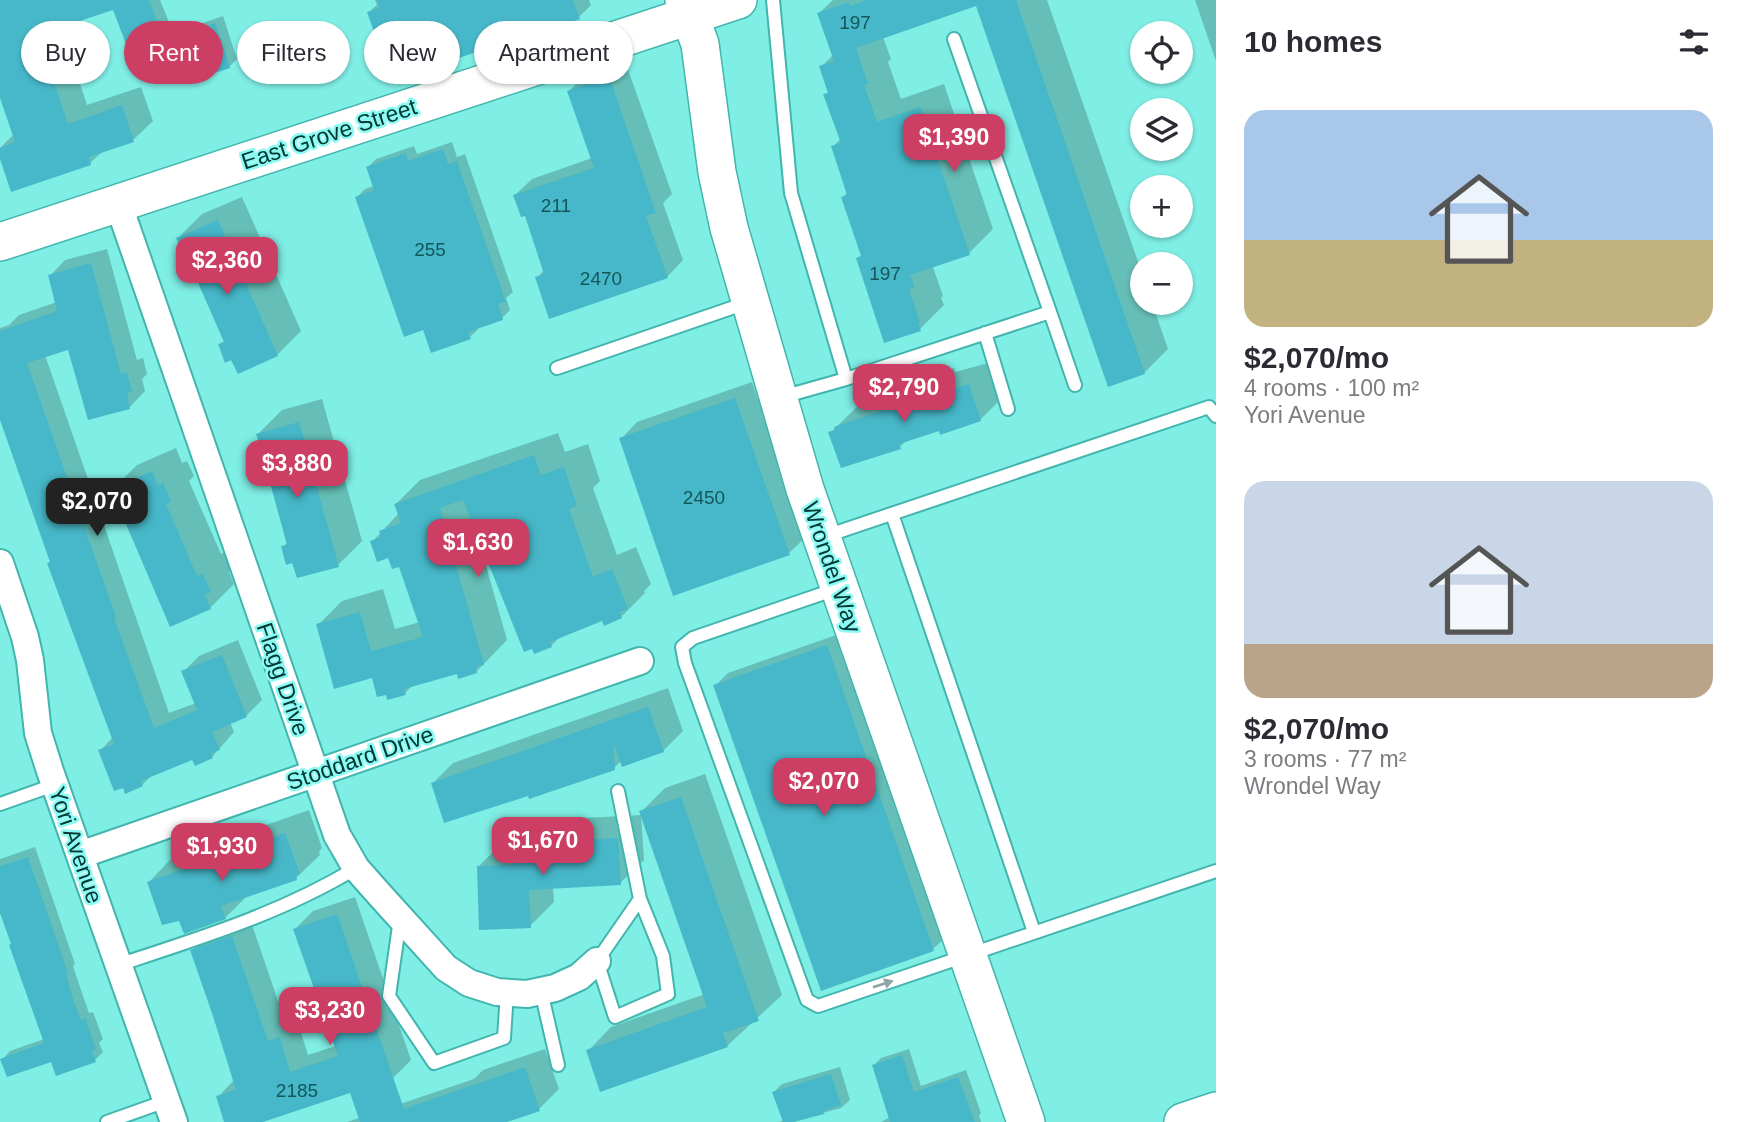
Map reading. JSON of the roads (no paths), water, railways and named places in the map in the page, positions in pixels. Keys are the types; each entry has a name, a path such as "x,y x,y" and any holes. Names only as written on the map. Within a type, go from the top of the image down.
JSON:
{"street":[{"name":"East Grove Street","path":"0,242 687,8 738,0"},
{"name":"Wrondel Way","path":"687,8 700,44 717,172 729,228 778,398 839,588 1026,1122"},
{"name":"Flagg Drive","path":"118,203 315,774 337,835 356,868 446,968 469,983 497,992 527,994 555,988 579,977 597,961"},
{"name":"Yori Avenue","path":"0,563 25,636 38,733 54,785 170,1111"},
{"name":"Stoddard Drive","path":"80,855 640,661"},
{"path":"1183,1122 1216,1111"}],"lane":[{"path":"773,0 791,193 846,379"},
{"path":"954,39 1075,385"},
{"path":"557,369 750,302"},
{"path":"778,398 846,379 1050,312"},
{"path":"985,333 1008,409"},
{"path":"822,538 1214,408"},
{"path":"892,513 1034,932"},
{"path":"839,588 693,638 682,648 685,663 807,1000 818,1006 1216,871"},
{"path":"0,804 54,785"},
{"path":"618,790 640,899 663,956 667,993 615,1017 597,961 640,899"},
{"path":"118,965 250,921 309,895 356,868"},
{"path":"400,918 389,996 434,1063 504,1038 507,992"},
{"path":"541,991 558,1065"},
{"path":"107,1122 170,1111"}]}
